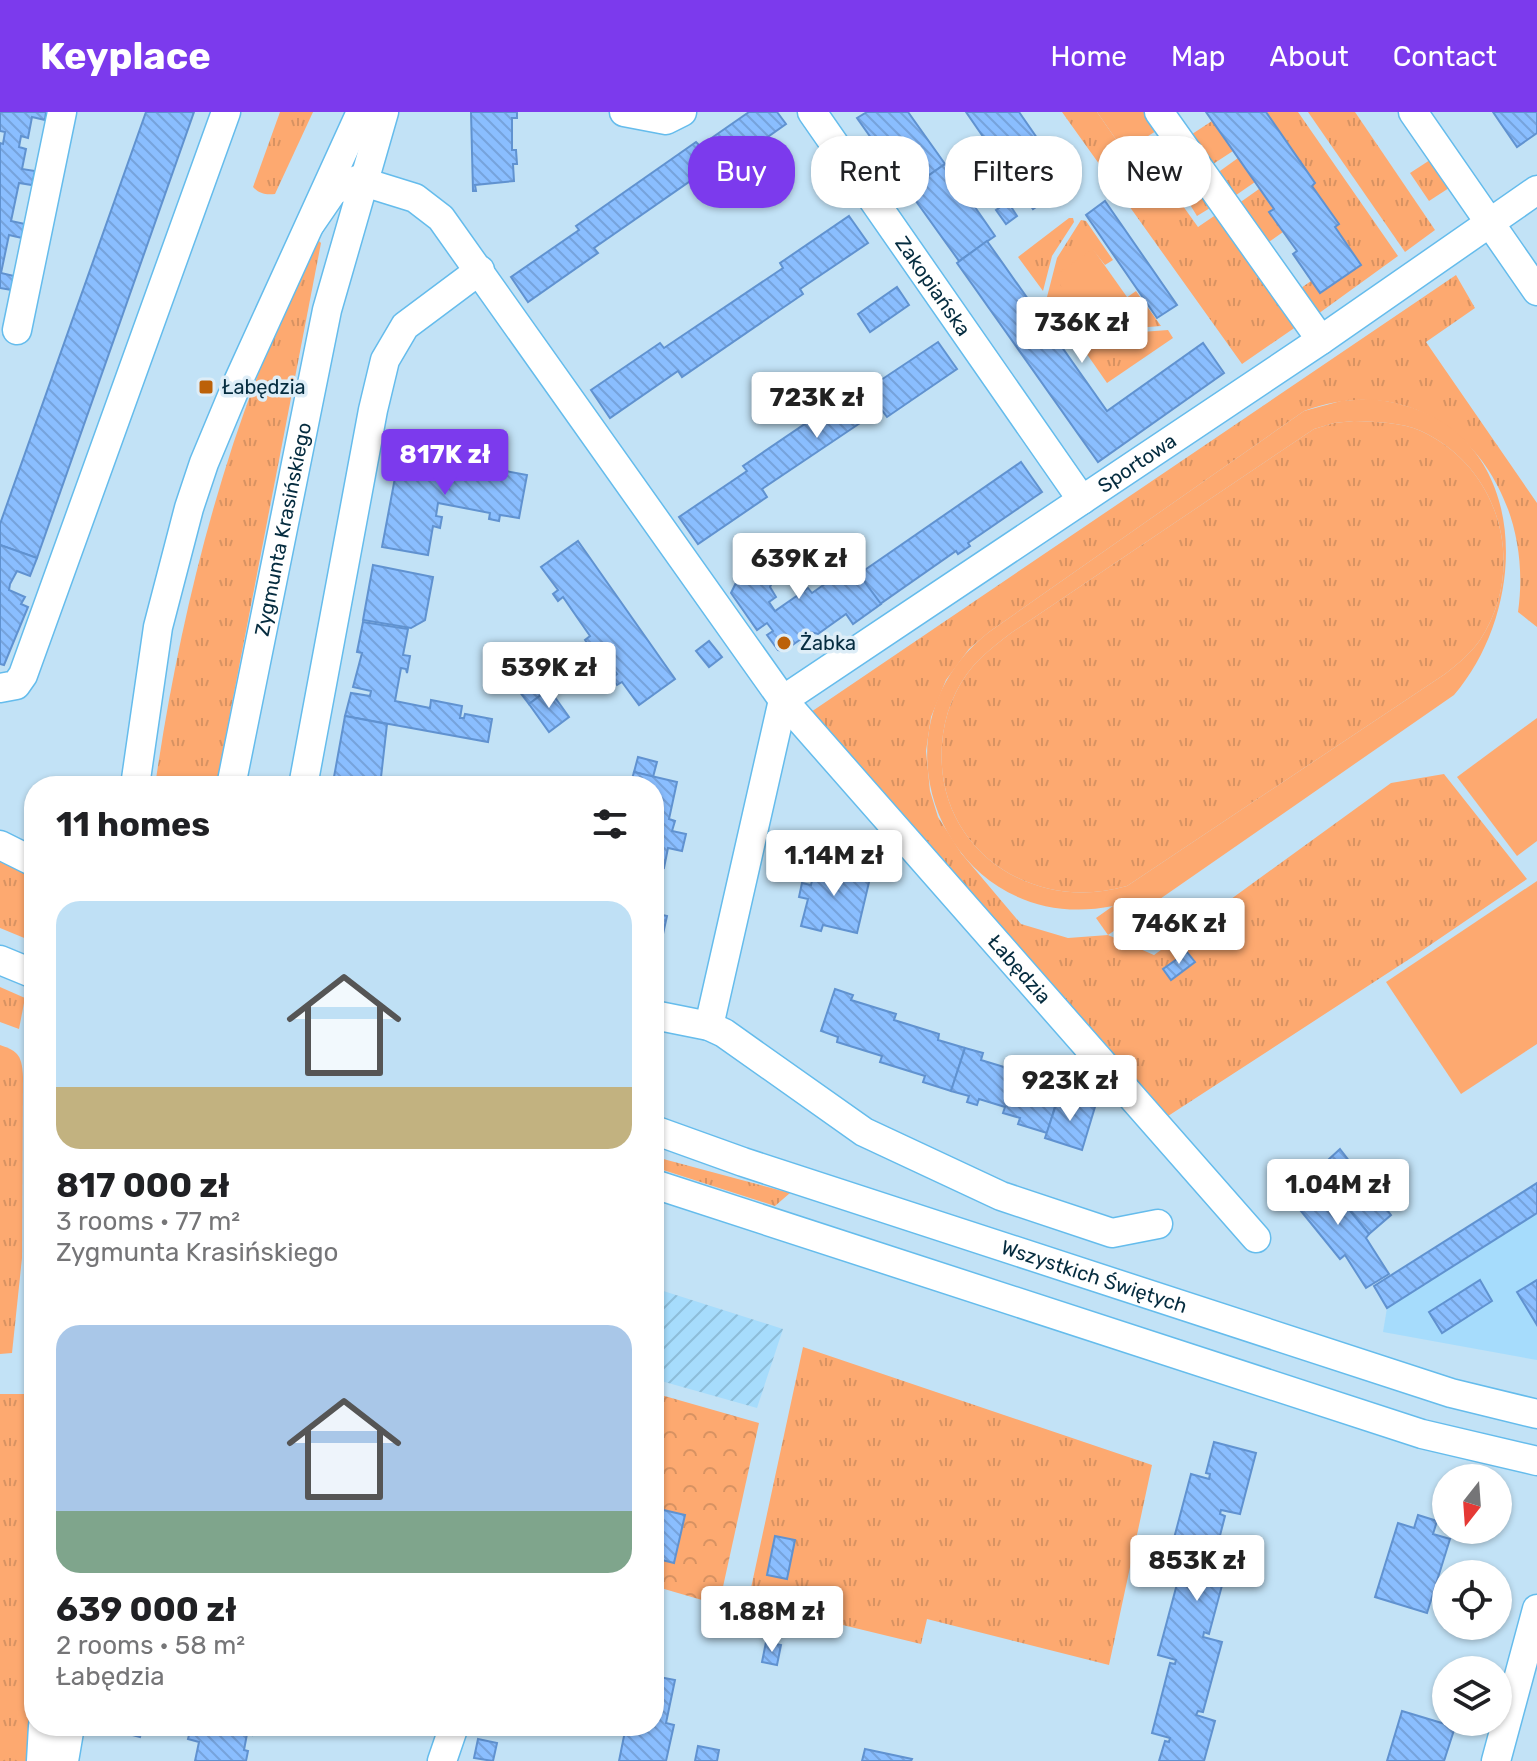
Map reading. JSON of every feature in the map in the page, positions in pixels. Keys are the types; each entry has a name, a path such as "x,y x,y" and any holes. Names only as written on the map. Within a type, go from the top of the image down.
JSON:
{"street":[{"path":"17,330 62,112"},
{"path":"0,688 16,685 23,675 226,112"},
{"name":"Zygmunta Krasińskiego","path":"233,776 327,310 384,112"},
{"path":"624,112 666,120 682,112"},
{"name":"Zakopiańska","path":"812,112 1082,500"},
{"path":"1159,112 1321,340"},
{"path":"1413,112 1537,291"},
{"path":"358,118 352,164 364,180"},
{"path":"136,776 158,627 175,553 204,463 358,118"},
{"path":"311,223 333,191 350,181 364,180"},
{"name":"Łabędzia","path":"364,180 415,198 431,208 480,270 783,700 1256,1238"},
{"name":"Sportowa","path":"783,700 1321,340 1537,190"},
{"path":"305,776 385,360 405,326 480,270"},
{"path":"709,1026 783,700"},
{"path":"123,776 139,748"},
{"path":"0,843 24,843"},
{"path":"0,843 24,856"},
{"path":"0,960 24,970"},
{"path":"664,1017 709,1026 739,1042 864,1132 1001,1196 1112,1233 1158,1224"},
{"name":"Wszystkich Świętych","path":"664,1134 1437,1389 1537,1414"},
{"path":"664,1187 1422,1434 1537,1461"},
{"path":"1496,1761 1537,1609"},
{"path":"41,1761 42,1736"},
{"path":"64,1761 68,1736"},
{"path":"442,1761 451,1736"}],"shaded area":[{"path":"1537,1205 1537,1360 1383,1332 1387,1308"},
{"path":"664,1291 783,1329 757,1408 664,1382"}],"green space":[{"path":"280,112 313,112 275,194 266,194 253,187"},
{"path":"1062,112 1097,112 1114,136 1098,136 1098,162"},
{"path":"1097,112 1150,112 1161,128 1148,136 1114,136"},
{"path":"1266,112 1298,112 1398,256 1311,319 1294,293 1311,281 1320,293 1361,264 1335,227 1339,224 1312,186 1315,183"},
{"path":"1308,112 1355,112 1435,230 1405,252"},
{"path":"1212,121 1233,151 1211,165 1211,136 1189,136"},
{"path":"1238,158 1255,182 1229,200 1213,176"},
{"path":"1430,160 1449,188 1429,201 1410,173"},
{"path":"1259,189 1274,209 1270,213 1283,232 1262,247 1235,206"},
{"path":"1131,208 1184,208 1198,227 1220,212 1303,322 1242,364"},
{"path":"1192,208 1210,208 1197,216"},
{"path":"1073,218 1074,222 1052,256 1043,291 1018,257"},
{"path":"1081,220 1086,221 1113,260 1105,265 1093,250 1089,324 1136,291 1161,326 1071,333 1047,297 1057,258"},
{"path":"319,241 218,776 157,776 179,647 214,506 260,369"},
{"path":"1093,249 1127,297 1088,324 1054,276"},
{"path":"1456,275 1475,308 1426,342 1537,503 1537,627 1518,612 1520,563 1511,518 1493,477 1467,444 1434,418 1395,403 1352,400 1304,411 989,632 969,649 946,680 931,717 926,751 930,791 938,817 961,853 1021,924 1068,938 1108,935 1154,955 1391,783 1444,774 1527,879 1165,1118 808,714"},
{"path":"1168,330 1173,338 1107,383 1075,337"},
{"path":"1368,399 1421,411 1461,437 1488,472 1502,515 1506,562 1498,610 1481,655 1454,695 1108,935 1096,918 1113,906 1056,908 1007,891 968,861 941,820 928,772 931,722 950,674 989,632 1304,411 1341,401","holes":["1354,421 1397,424 1421,431 1448,447 1470,469 1487,494 1498,522 1503,551 1502,582 1494,612 1476,645 1445,674 1127,886 1091,892 1056,890 1024,881 996,864 972,842 954,814 944,781 942,744 945,723 956,692 974,665 1011,633 1314,429"]},
{"path":"1354,421 1397,424 1421,431 1448,447 1470,469 1487,494 1498,522 1503,551 1502,582 1494,612 1476,645 1445,674 1127,886 1091,892 1056,890 1024,881 996,864 972,842 954,814 944,781 942,744 945,723 956,692 974,665 1011,633 1314,429"},
{"path":"1537,718 1537,841 1517,856 1457,777"},
{"path":"0,859 24,871 24,938 0,928"},
{"path":"1537,881 1537,1044 1461,1094 1386,982"},
{"path":"0,987 24,998 24,1003 19,1029 0,1022"},
{"path":"0,1045 18,1056 23,1077 22,1258 12,1353 0,1354"},
{"path":"664,1159 790,1193 775,1206 664,1170"},
{"path":"803,1347 1152,1465 1109,1665 927,1619 921,1644 748,1602"},
{"path":"0,1394 24,1394 24,1736 28,1736 27,1761 0,1761"},
{"path":"664,1396 759,1423 719,1605 664,1589"}],"building":[{"path":"0,112 46,112 45,120 32,117 28,138 21,136 19,147 26,149 22,169 35,171 32,185 19,183 11,221 25,224 22,238 9,235 1,273 14,276 12,290 0,288 0,143 3,144 5,132 0,131"},
{"path":"146,112 194,112 37,558 0,545 0,524"},
{"path":"471,112 517,112 517,118 512,118 512,150 516,150 517,164 513,164 514,181 475,185 476,191 473,191"},
{"path":"749,112 777,112 786,124 769,136 714,136"},
{"path":"867,112 908,112 925,136 870,136 857,118"},
{"path":"966,112 1019,112 1036,136 983,136"},
{"path":"1206,112 1266,112 1315,183 1312,186 1339,224 1335,227 1361,265 1320,293 1293,254 1297,251 1269,212 1274,209"},
{"path":"1493,112 1537,112 1537,133 1517,147"},
{"path":"929,142 945,164 929,175"},
{"path":"688,148 688,183 594,248 598,253 528,302 511,277 579,230 576,226"},
{"path":"945,164 945,208 976,208 995,236 959,261 921,208 929,208 929,175"},
{"path":"1098,206 1110,208 1177,305 1157,318 1086,215"},
{"path":"1012,208 1017,216 1006,224 996,210"},
{"path":"849,216 868,243 800,289 803,294 682,377 678,371 610,418 591,390 660,343 664,348 783,268 780,263"},
{"path":"987,241 1107,411 1203,343 1224,373 1098,462 957,263"},
{"path":"897,287 909,305 870,332 858,314"},
{"path":"938,342 957,369 887,417 881,409 762,489 767,497 698,544 679,517 747,471 743,466 865,383 869,388"},
{"path":"400,451 527,475 519,518 500,515 499,521 489,519 490,513 438,503 436,516 442,517 440,528 433,526 428,555 382,547"},
{"path":"1021,462 1042,492 968,543 970,546 958,554 956,551 880,604 859,574"},
{"path":"578,541 675,679 639,705 622,682 617,685 612,678 617,674 595,644 590,647 585,640 590,636 563,597 558,601 553,594 558,590 541,567"},
{"path":"0,545 37,558 30,576 17,571 10,584 9,590 25,597 21,604 28,607 4,665 0,664"},
{"path":"760,547 783,558 770,587 776,597 769,602 775,611 808,588 812,593 852,565 881,604 853,624 846,614 818,634 811,632 784,651 778,650 767,635 773,631 767,623 757,630 731,593 750,554"},
{"path":"373,565 433,577 425,620 411,628 363,620"},
{"path":"363,622 408,629 403,655 410,656 407,673 406,669 401,668 395,701 430,708 431,700 462,706 460,718 464,718 465,714 492,719 488,742 345,716 351,693 370,696 371,691 353,687 362,653 357,652"},
{"path":"709,641 722,657 709,667 696,651"},
{"path":"537,672 549,689 529,704 516,687"},
{"path":"549,689 569,717 549,732 529,704"},
{"path":"345,716 387,724 381,776 334,776"},
{"path":"638,757 657,762 653,776 634,772"},
{"path":"664,779 677,782 669,819 675,821 672,831 686,834 682,851 668,848 664,868"},
{"path":"817,859 837,863 835,869 870,878 857,933 823,925 821,931 801,926 808,899 799,897 802,883 811,885"},
{"path":"1187,952 1195,962 1171,980 1163,969"},
{"path":"835,989 853,995 851,1000 896,1014 894,1020 939,1034 938,1040 965,1048 951,1091 923,1082 925,1076 880,1062 882,1056 837,1042 838,1037 821,1031"},
{"path":"965,1048 983,1053 981,1060 1034,1076 1033,1082 1060,1090 1047,1133 1018,1124 1020,1118 1003,1113 1005,1107 979,1099 977,1105 967,1102 969,1096 951,1091"},
{"path":"1059,1096 1095,1107 1082,1150 1045,1138"},
{"path":"1340,1149 1391,1215 1369,1234 1317,1170"},
{"path":"1317,1170 1369,1234 1366,1238 1389,1274 1366,1288 1345,1255 1340,1259 1288,1195"},
{"path":"1537,1183 1537,1213 1387,1308 1374,1286"},
{"path":"1480,1280 1492,1301 1442,1333 1429,1312"},
{"path":"1537,1280 1537,1325 1517,1292"},
{"path":"1214,1442 1256,1453 1240,1514 1221,1510 1220,1514 1225,1516 1215,1555 1209,1553 1208,1558 1228,1563 1209,1634 1204,1632 1203,1637 1222,1642 1203,1712 1198,1711 1196,1715 1215,1721 1204,1761 1159,1761 1165,1741 1169,1742 1170,1738 1152,1733 1170,1663 1175,1664 1176,1660 1158,1655 1177,1584 1181,1585 1182,1581 1164,1576 1191,1474 1209,1479 1210,1474 1206,1473"},
{"path":"664,1510 685,1515 674,1563 664,1560"},
{"path":"1418,1515 1432,1519 1432,1544 1448,1544 1443,1560 1432,1560 1432,1597 1427,1613 1375,1597 1398,1523 1414,1528"},
{"path":"775,1536 795,1540 787,1579 767,1575"},
{"path":"766,1642 781,1645 777,1665 762,1662"},
{"path":"664,1678 675,1680 666,1723 674,1725 666,1761 619,1761 624,1736 664,1736"},
{"path":"1402,1711 1432,1720 1432,1736 1452,1736 1444,1761 1387,1761"},
{"path":"189,1736 247,1736 246,1761 195,1761 199,1742 188,1739"},
{"path":"478,1739 497,1743 493,1761 474,1758"},
{"path":"698,1746 719,1750 717,1761 695,1761"},
{"path":"865,1749 912,1759 862,1761"}],"place":[{"name":"Łabędzia","path":"206,387"},
{"name":"Żabka","path":"784,643"}]}
